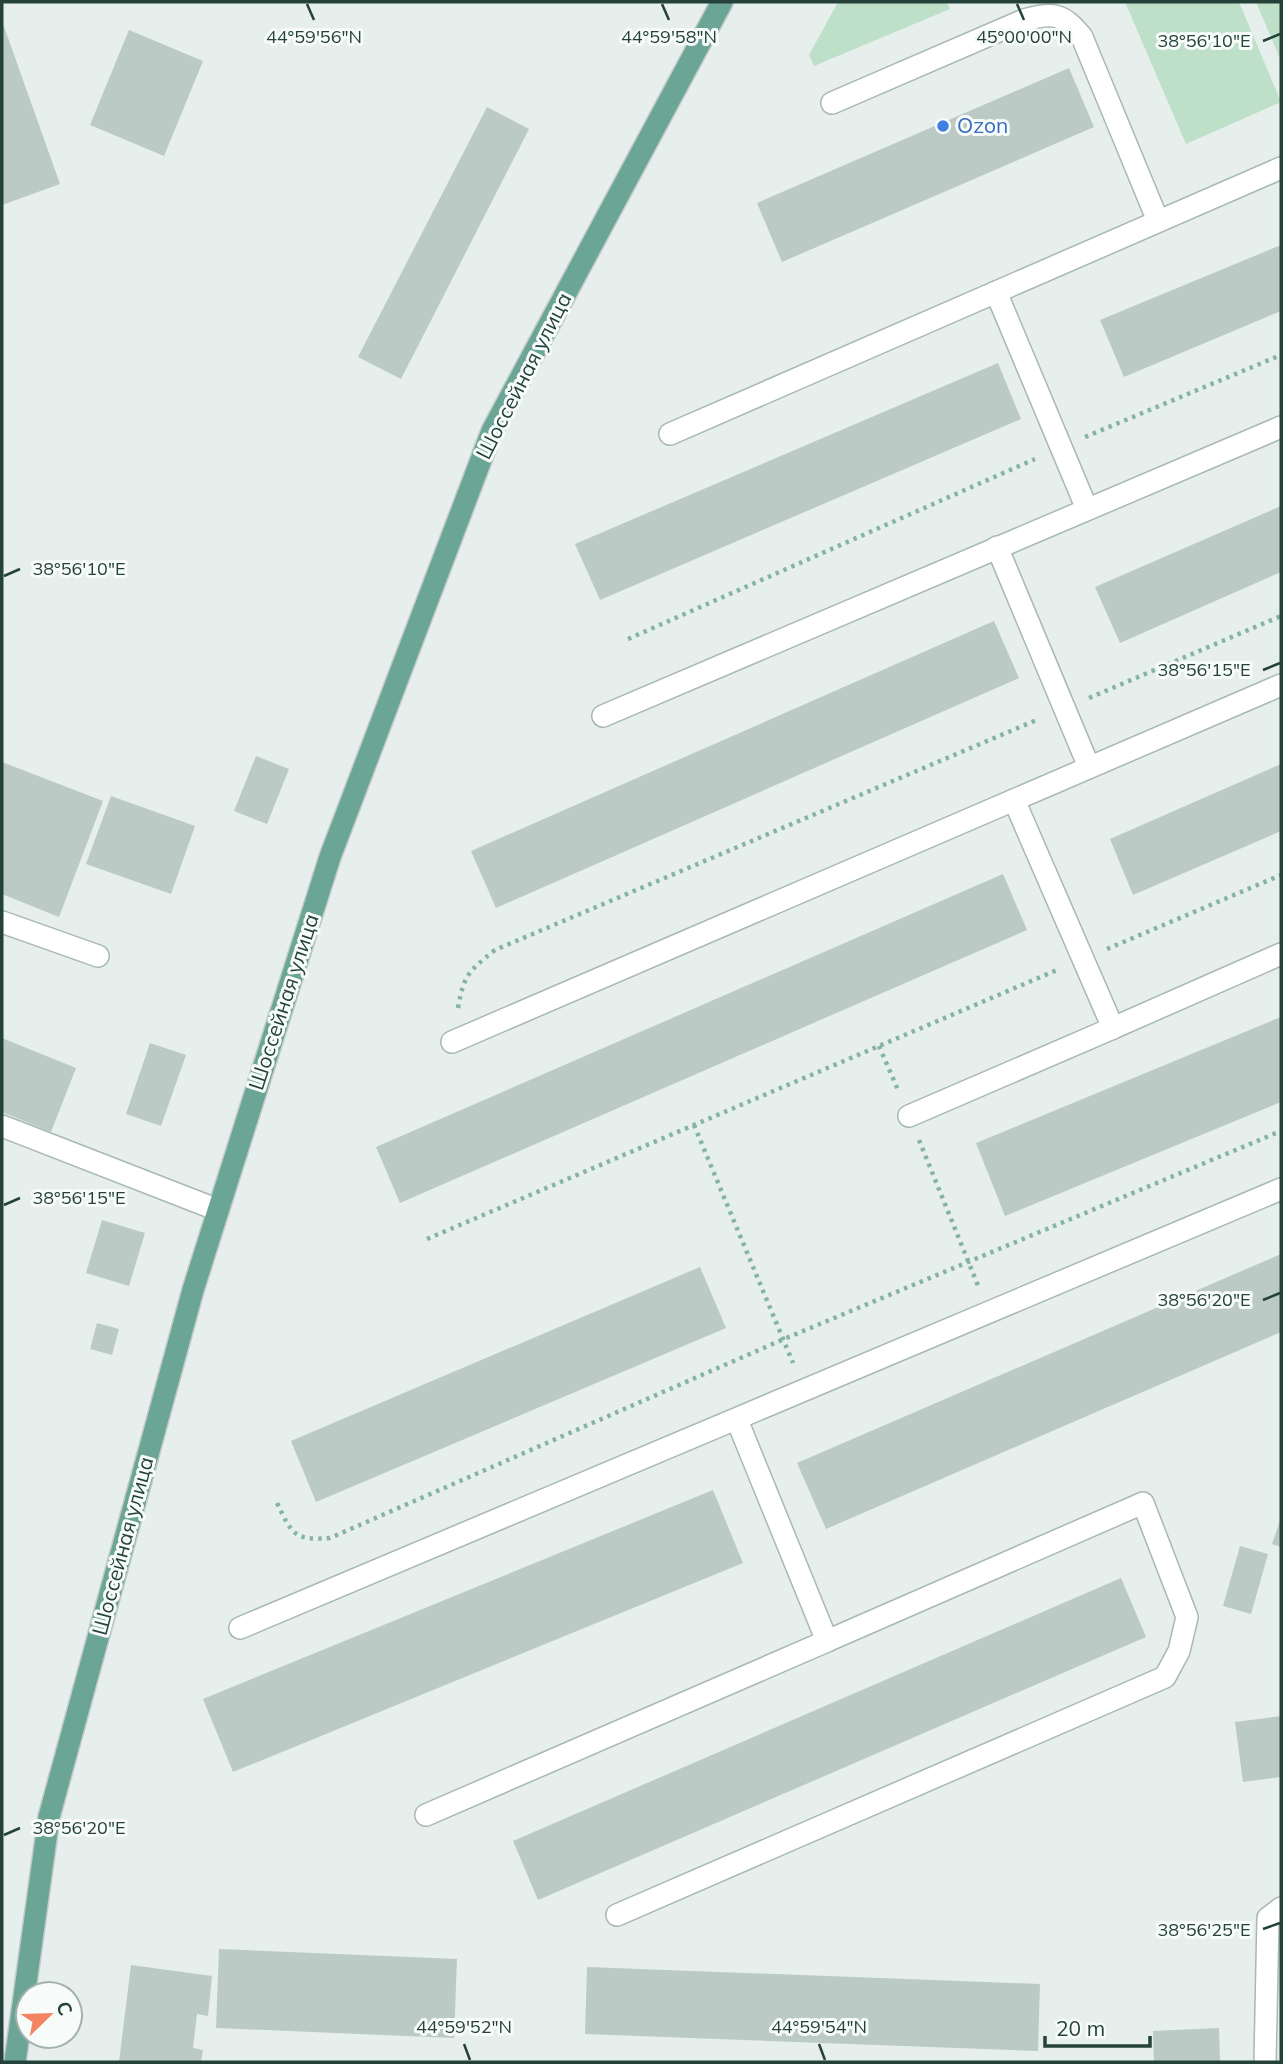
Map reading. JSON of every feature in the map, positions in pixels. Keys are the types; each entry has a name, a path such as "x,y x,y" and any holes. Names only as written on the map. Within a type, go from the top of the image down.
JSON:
{"main road":[{"name":"Шоссейная улица","path":"15,2062 49,1817 193,1290 330,857 492,430 722,2"}],"street":[{"path":"832,103 1020,11 1067,19 1082,37 1158,221"},
{"path":"670,434 1281,168"},
{"path":"996,292 1087,509"},
{"path":"603,716 1281,427"},
{"path":"998,547 1089,768"},
{"path":"452,1042 1281,685"},
{"path":"1014,800 1113,1028"},
{"path":"2,922 98,956"},
{"path":"909,1116 1281,954"},
{"path":"2,1126 218,1210"},
{"path":"240,1628 1281,1189"},
{"path":"737,1420 827,1641"},
{"path":"426,1815 1143,1503 1187,1617 1180,1651 1165,1677 617,1915"},
{"path":"1265,2062 1268,1918 1281,1908"}],"path":[{"path":"628,639 1062,447 1281,355"},
{"path":"452,1042 461,990 468,972 495,950 1281,616"},
{"path":"427,1239 1281,875"},
{"path":"879,1046 989,1312"},
{"path":"694,1125 805,1391"},
{"path":"278,1503 292,1531 307,1540 330,1538 784,1339 1281,1131"}],"green space":[{"path":"838,2 947,2 950,9 814,66 809,55"},
{"path":"1125,2 1239,2 1281,102 1186,144"},
{"path":"1256,2 1281,2 1281,61"}],"building":[{"path":"2,21 60,184 2,205"},
{"path":"129,30 203,61 164,156 90,125"},
{"path":"1069,68 1094,127 782,262 757,203"},
{"path":"487,107 529,129 401,379 358,357"},
{"path":"1281,245 1281,311 1124,377 1100,320"},
{"path":"998,363 1021,419 600,600 575,544"},
{"path":"1281,506 1281,572 1120,643 1095,587"},
{"path":"994,621 1019,678 496,908 471,851"},
{"path":"256,756 289,769 267,824 234,811"},
{"path":"2,762 103,801 59,917 2,894"},
{"path":"1281,764 1281,831 1133,895 1110,839"},
{"path":"111,796 195,826 171,894 86,864"},
{"path":"1003,874 1027,930 400,1203 376,1147"},
{"path":"1281,1017 1281,1102 1005,1216 976,1143"},
{"path":"2,1038 76,1068 51,1132 2,1112"},
{"path":"150,1043 186,1055 161,1126 126,1114"},
{"path":"102,1220 145,1233 129,1286 86,1273"},
{"path":"1281,1254 1281,1332 826,1529 797,1463"},
{"path":"700,1267 726,1328 316,1502 291,1441"},
{"path":"97,1323 119,1329 112,1355 90,1349"},
{"path":"713,1490 743,1563 233,1772 203,1699"},
{"path":"1281,1518 1281,1547 1272,1544"},
{"path":"1240,1546 1268,1554 1251,1614 1223,1606"},
{"path":"1121,1578 1146,1637 538,1900 513,1841"},
{"path":"1281,1716 1281,1777 1243,1782 1235,1722"},
{"path":"219,1949 457,1959 454,2038 216,2028"},
{"path":"131,1965 212,1976 208,2016 197,2014 193,2048 203,2050 201,2062 119,2062"},
{"path":"587,1967 1040,1984 1038,2051 585,2034"},
{"path":"1219,2028 1220,2062 1154,2062 1153,2031"}],"place":[{"name":"Ozon","path":"943,126"}]}
